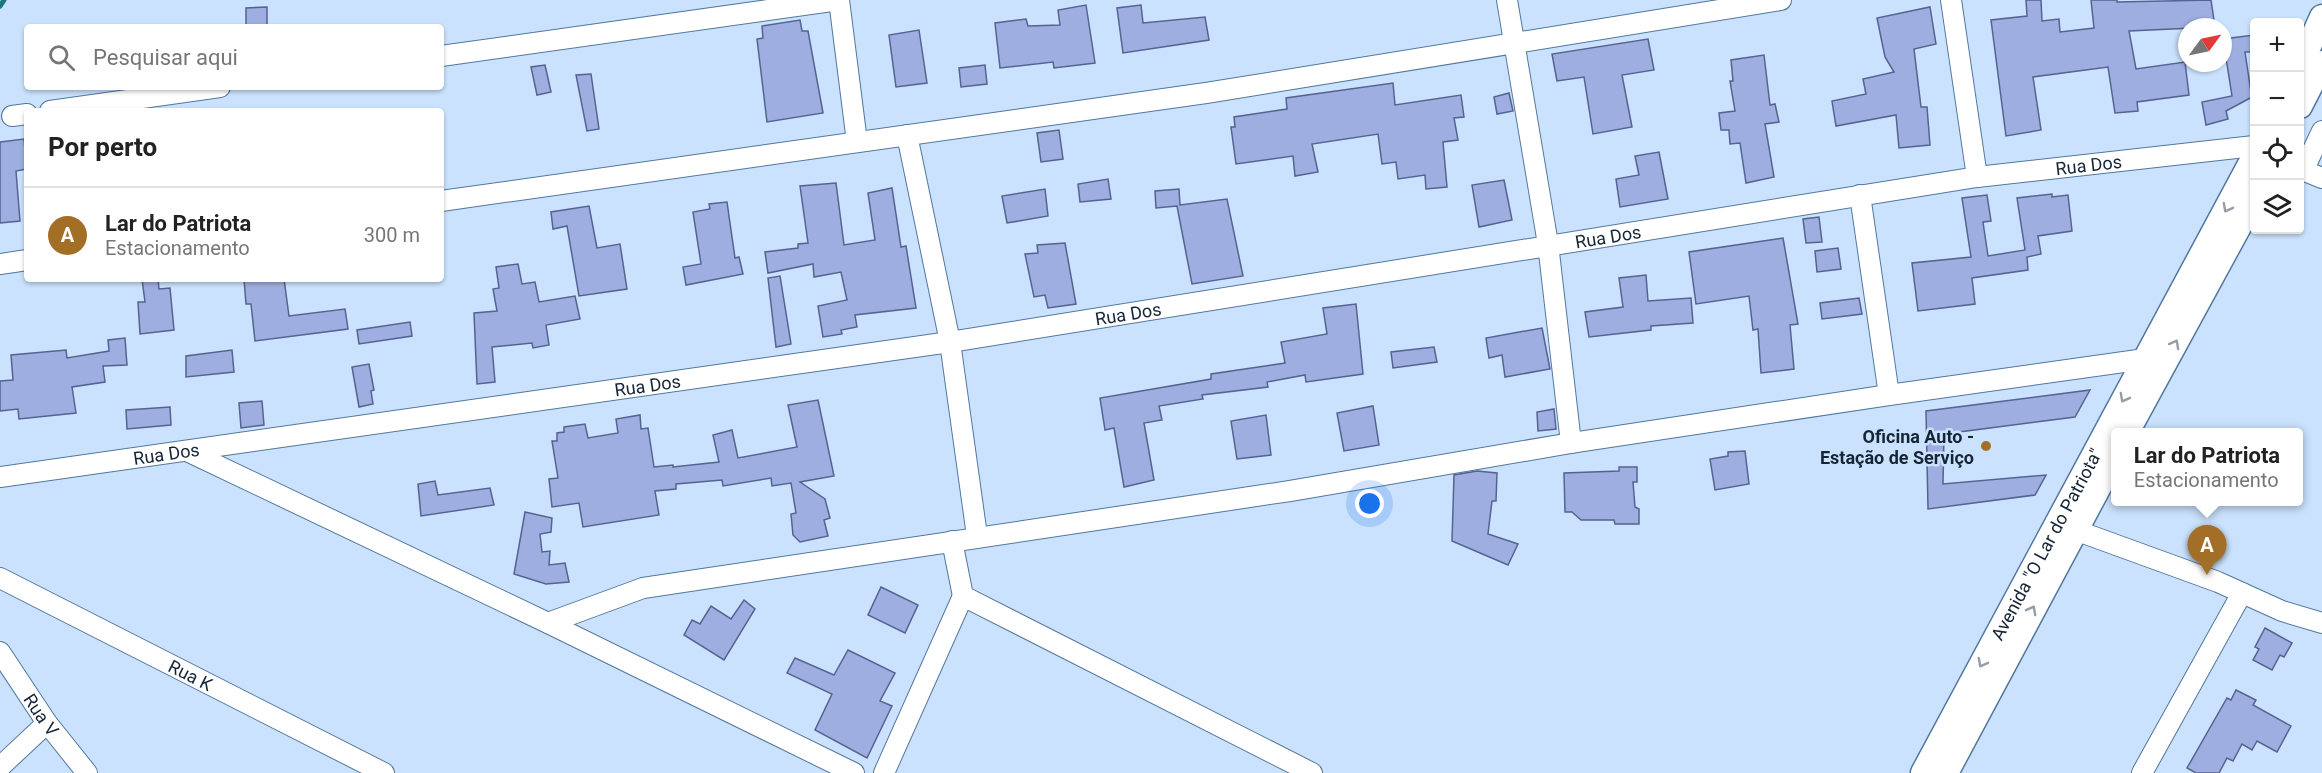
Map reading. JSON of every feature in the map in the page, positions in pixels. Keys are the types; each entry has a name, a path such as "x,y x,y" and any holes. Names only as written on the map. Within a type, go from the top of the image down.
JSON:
{"main road":[{"path":"2304,57 2322,17"},
{"path":"2304,98 2322,63"},
{"name":"Avenida \"O Lar do Patriota\"","path":"1923,773 2250,164"},
{"path":"2129,428 2250,206"},
{"name":"Avenida \"O Lar do Patriota\"","path":"1946,773 2111,462"}],"street":[{"path":"444,56 839,0 857,142"},
{"path":"1507,0 1548,244 1571,443"},
{"path":"444,201 1206,93 1781,0"},
{"path":"1952,0 1977,177"},
{"path":"71,108 199,90"},
{"path":"2304,164 2322,131"},
{"path":"907,135 950,342 977,536"},
{"name":"Rua Dos","path":"0,477 950,342 1548,244 1977,177 2250,146"},
{"path":"2304,171 2322,178"},
{"path":"1860,195 1889,394"},
{"path":"0,264 24,260"},
{"path":"548,623 643,588 977,536 1279,493 1571,443 1889,394 2145,359"},
{"path":"187,451 548,623 854,773"},
{"path":"2075,530 2242,593 2282,611 2322,623"},
{"path":"884,773 963,596 952,541"},
{"name":"Rua K","path":"0,578 384,773"},
{"path":"2142,773 2242,593"},
{"path":"963,596 1312,773"},
{"name":"Rua V","path":"0,652 47,723 87,773"},
{"path":"4,755 47,723"}],"building":[{"path":"2026,0 2041,0 2042,21 2059,19 2060,32 2094,28 2091,0 2117,0 2117,2 2211,0 2214,18 2178,18 2178,29 2129,31 2136,69 2178,63 2178,72 2186,72 2189,95 2137,102 2138,111 2115,113 2108,67 2033,77 2041,130 2006,136 1991,20 2027,16"},
{"path":"1086,5 1095,63 1054,68 1053,62 1000,68 995,23 1026,19 1028,26 1060,25 1058,10"},
{"path":"1141,5 1143,23 1205,17 1209,40 1123,53 1117,8"},
{"path":"267,7 267,24 246,24 246,8"},
{"path":"1930,7 1936,44 1914,49 1921,107 1927,107 1930,145 1899,148 1896,115 1836,126 1832,101 1866,94 1863,79 1894,72 1885,57 1877,18"},
{"path":"800,20 802,31 808,31 823,113 767,122 757,39 763,38 762,26"},
{"path":"919,30 927,83 896,87 889,35"},
{"path":"2250,36 2250,52 2245,52 2250,98 2226,111 2228,119 2206,125 2202,102 2232,96 2228,72 2232,72 2232,38"},
{"path":"1648,39 1654,70 1622,75 1632,127 1593,134 1584,77 1557,81 1552,54"},
{"path":"1764,55 1770,105 1775,104 1779,122 1765,124 1774,177 1746,183 1740,143 1730,144 1729,130 1721,130 1719,113 1735,111 1730,81 1733,81 1731,60"},
{"path":"545,65 551,92 537,95 531,67"},
{"path":"985,65 987,84 961,87 959,68"},
{"path":"591,74 599,129 587,131 576,75"},
{"path":"1393,83 1395,105 1461,95 1464,117 1454,118 1458,140 1443,142 1447,187 1426,189 1425,175 1398,179 1396,162 1382,164 1378,134 1312,144 1318,172 1295,176 1293,156 1236,164 1231,127 1235,127 1234,117 1287,109 1286,98"},
{"path":"1509,93 1513,111 1497,114 1494,97"},
{"path":"1059,130 1063,159 1041,162 1037,133"},
{"path":"24,139 24,170 16,171 20,221 0,223 0,142"},
{"path":"1659,152 1668,199 1620,207 1616,179 1639,175 1635,156"},
{"path":"1108,179 1111,199 1080,202 1078,184"},
{"path":"1504,180 1512,220 1479,227 1472,185"},
{"path":"836,183 844,245 875,240 868,193 892,188 901,247 906,246 916,308 855,315 857,327 841,330 842,334 823,337 818,306 847,300 841,272 814,277 813,264 768,273 765,252 798,248 798,244 808,243 800,186"},
{"path":"1045,189 1048,216 1007,223 1002,196"},
{"path":"1179,189 1180,205 1227,199 1243,276 1192,284 1177,206 1156,208 1155,191"},
{"path":"2052,194 2052,197 2068,195 2072,231 2038,236 2041,254 2027,257 2028,270 1972,278 1975,304 1918,311 1912,263 1971,257 1962,198 1987,195 1991,221 1983,222 1988,256 2025,250 2017,198"},
{"path":"727,202 735,258 739,257 743,274 686,285 683,267 701,264 693,212 710,209 709,204"},
{"path":"589,206 597,248 620,244 627,289 579,296 567,226 553,229 551,212"},
{"path":"1819,217 1822,242 1806,243 1803,219"},
{"path":"1783,238 1798,324 1790,325 1794,369 1761,373 1758,329 1753,330 1749,296 1696,304 1689,252"},
{"path":"1065,243 1076,304 1048,308 1045,295 1034,297 1025,254 1038,253 1037,245"},
{"path":"1838,248 1841,269 1817,272 1815,251"},
{"path":"518,264 522,284 535,282 539,302 575,296 580,319 546,325 549,345 533,348 532,343 492,347 495,382 477,384 474,313 497,311 493,289 499,288 496,267"},
{"path":"1646,275 1648,301 1691,298 1693,323 1651,326 1651,330 1589,337 1585,312 1623,307 1619,278"},
{"path":"780,276 791,344 776,347 768,278"},
{"path":"142,282 158,282 159,289 170,288 174,330 140,334 138,302 145,302"},
{"path":"244,282 284,282 289,316 345,309 348,329 255,341 251,304 246,304"},
{"path":"1859,298 1862,314 1822,319 1820,303"},
{"path":"1356,304 1363,374 1306,382 1305,375 1267,382 1268,387 1202,395 1203,399 1159,406 1162,420 1144,423 1154,480 1124,487 1114,428 1105,430 1100,398 1211,379 1211,374 1285,363 1281,342 1327,334 1323,308"},
{"path":"410,322 412,336 359,344 357,330"},
{"path":"1542,328 1550,369 1505,377 1502,355 1489,358 1486,338"},
{"path":"125,338 127,365 103,366 105,382 72,387 76,413 19,419 18,409 0,411 0,381 13,380 11,355 66,350 67,358 109,351 108,340"},
{"path":"1434,347 1437,362 1393,368 1391,352"},
{"path":"232,350 234,372 186,377 186,356"},
{"path":"369,364 374,390 371,391 373,404 359,407 352,367"},
{"path":"2090,390 2075,417 1944,434 1943,484 2046,475 2035,495 1928,509 1926,411"},
{"path":"818,400 834,476 800,482 825,499 830,518 824,520 828,536 800,542 793,535 791,514 796,513 791,483 772,486 771,478 723,486 722,480 676,484 676,489 655,491 659,515 583,527 579,503 552,507 549,479 558,478 552,441 557,441 557,433 564,432 564,427 585,424 588,438 618,433 616,419 640,415 641,429 648,428 654,467 673,465 673,467 719,462 713,435 732,430 738,458 797,447 788,405"},
{"path":"262,401 264,425 241,428 239,403"},
{"path":"1373,406 1379,445 1344,451 1337,413"},
{"path":"170,407 171,425 127,429 126,410"},
{"path":"1554,409 1556,429 1538,431 1537,412"},
{"path":"1266,415 1271,455 1237,459 1231,421"},
{"path":"1745,451 1749,484 1715,490 1710,459 1728,456 1728,452"},
{"path":"1619,467 1637,467 1637,482 1633,482 1635,507 1639,509 1639,524 1615,524 1614,520 1581,520 1572,512 1565,512 1564,473 1619,471"},
{"path":"1477,471 1497,473 1496,501 1492,501 1488,534 1518,544 1508,565 1452,541 1454,475"},
{"path":"435,481 438,495 490,488 494,505 421,516 418,484"},
{"path":"525,512 552,518 551,532 540,534 542,552 550,551 549,565 565,563 569,582 546,584 514,574"},
{"path":"881,587 918,605 905,633 868,615"},
{"path":"744,600 755,609 724,660 684,635 692,620 700,624 711,606 731,619"},
{"path":"2265,628 2292,643 2284,657 2280,655 2272,670 2253,660 2259,649 2255,647"},
{"path":"848,650 895,673 880,701 892,706 867,758 815,730 832,694 787,673 795,658 834,675"},
{"path":"2236,690 2256,700 2253,705 2291,726 2277,752 2257,741 2252,750 2242,744 2233,761 2227,758 2219,773 2196,773 2187,768 2227,698 2231,700"}],"waterway":[{"path":"0,6 4,0"}],"place":[{"name":"Oficina Auto - Estação de Serviço","path":"1986,446"},
{"name":"Lar do Patriota","path":"2207,575"}]}
